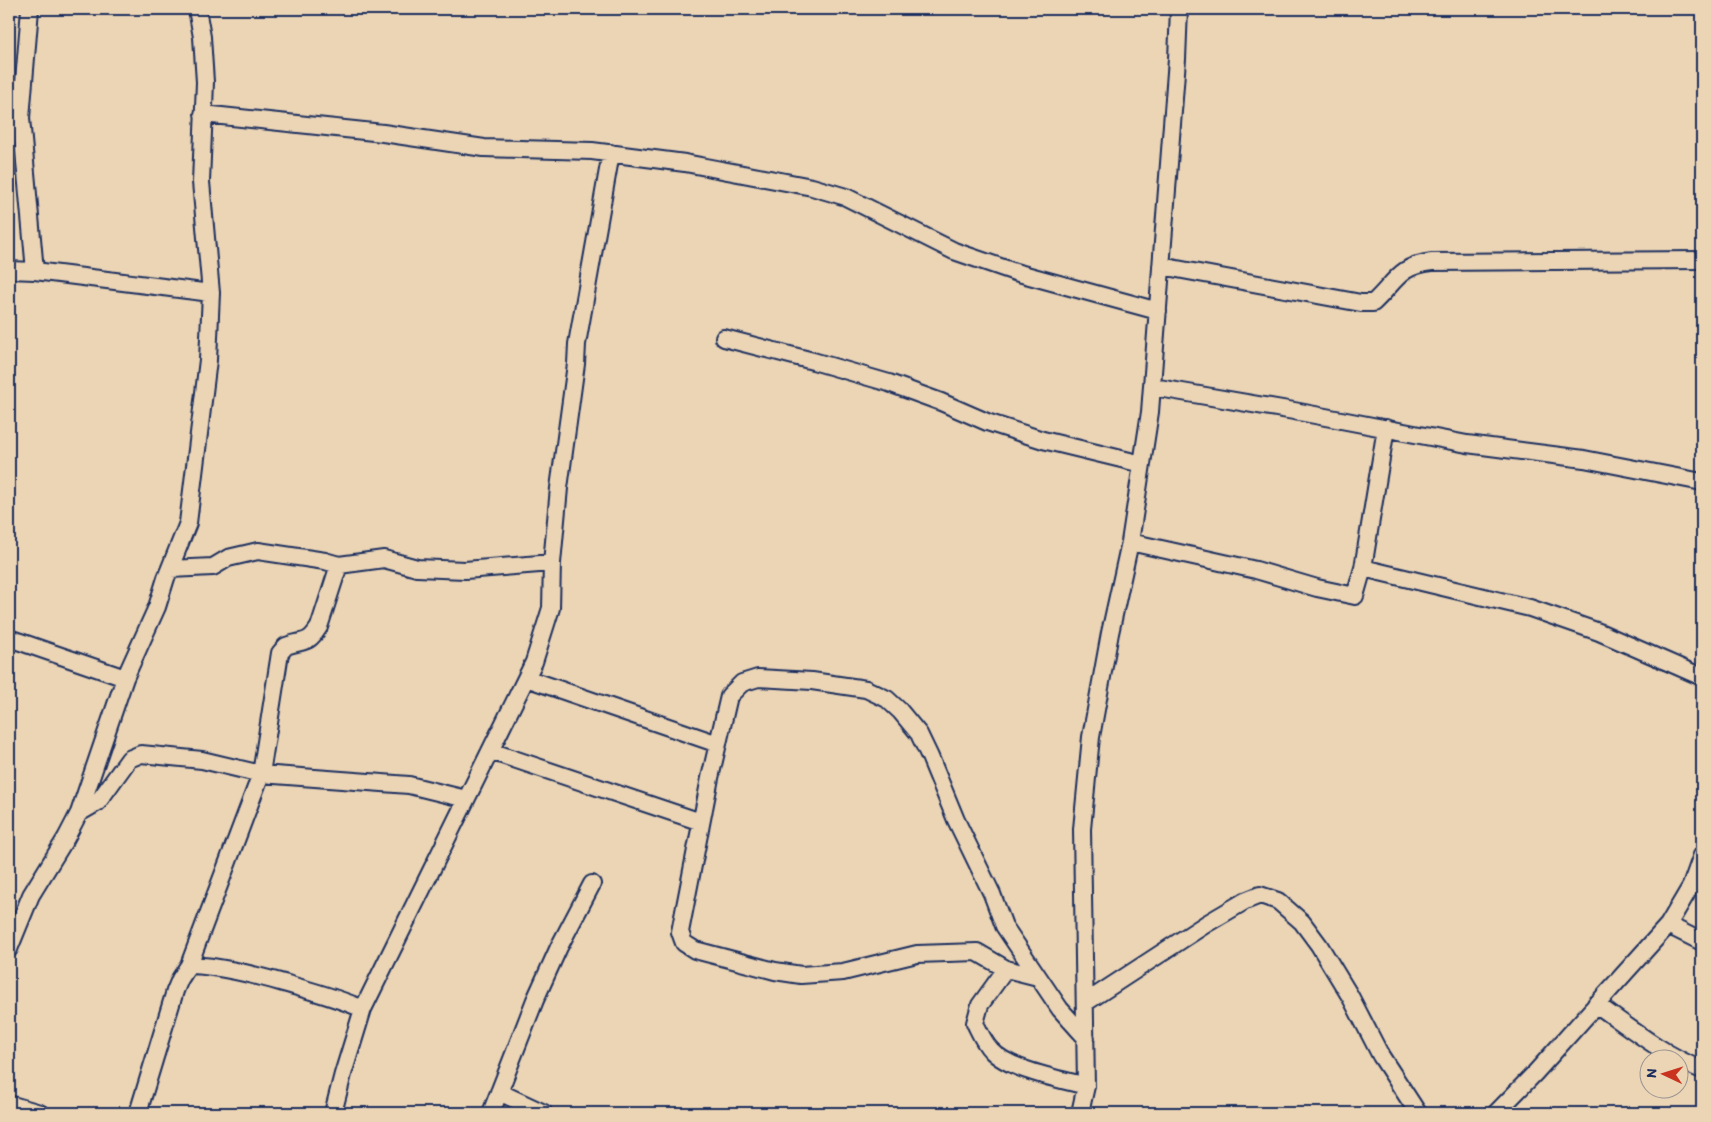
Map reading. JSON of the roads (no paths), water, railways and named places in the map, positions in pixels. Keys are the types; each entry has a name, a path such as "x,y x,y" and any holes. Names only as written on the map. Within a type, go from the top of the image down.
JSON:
{"street":[{"path":"30,9 15,117 35,272"},
{"path":"9,949 31,895 79,813 125,678 157,607 188,522 208,360 210,293 201,182 205,82 202,37 197,9"},
{"path":"1080,1113 1086,1086 1082,829 1091,736 1130,542 1153,387 1179,9"},
{"path":"203,114 383,133 484,148 611,153 685,163 812,188 846,197 954,251 1015,272 1158,310"},
{"path":"333,1113 342,1074 363,1009 534,662 551,608 552,563 559,488 577,344 611,153"},
{"path":"1161,266 1373,303 1383,294 1395,277 1419,263 1702,260"},
{"path":"9,270 210,293"},
{"path":"724,338 889,383 941,402 987,422 1044,440 1142,464"},
{"path":"1153,387 1467,444 1584,458 1702,482"},
{"path":"1130,542 1256,570 1317,588 1354,596 1363,568 1386,428"},
{"path":"170,569 213,567 228,558 258,551 325,561 339,565 384,559 417,568 465,570 552,563"},
{"path":"138,1113 175,991 189,965 261,774 280,653 286,646 308,641 319,627 339,565"},
{"path":"1363,568 1530,608 1599,632 1702,677"},
{"path":"9,638 125,678"},
{"path":"526,678 718,744"},
{"path":"1038,977 1006,969 977,952 918,954 843,972 801,975 774,971 695,950 684,943 680,932 701,822 729,696 742,683 758,678 812,681 866,689 887,699 900,711 919,734 930,756 956,820 992,894 1004,926 1060,1009 1086,1038"},
{"path":"490,751 701,822"},
{"path":"79,813 98,802 129,759 141,754 202,760 261,774 409,785 466,799"},
{"path":"1496,1113 1668,925 1691,886 1702,855"},
{"path":"491,1113 535,1000 559,947 592,884"},
{"path":"1085,1003 1206,924 1245,901 1260,895 1278,900 1302,922 1318,945 1350,996 1381,1056 1418,1113"},
{"path":"1668,925 1702,942"},
{"path":"189,965 202,965 256,976 328,995 363,1009"},
{"path":"1006,969 980,1005 975,1023 984,1041 992,1051 1010,1064 1086,1086"},
{"path":"1596,1004 1678,1059 1702,1070"},
{"path":"499,1092 544,1113"},
{"path":"9,1104 40,1113"}]}
